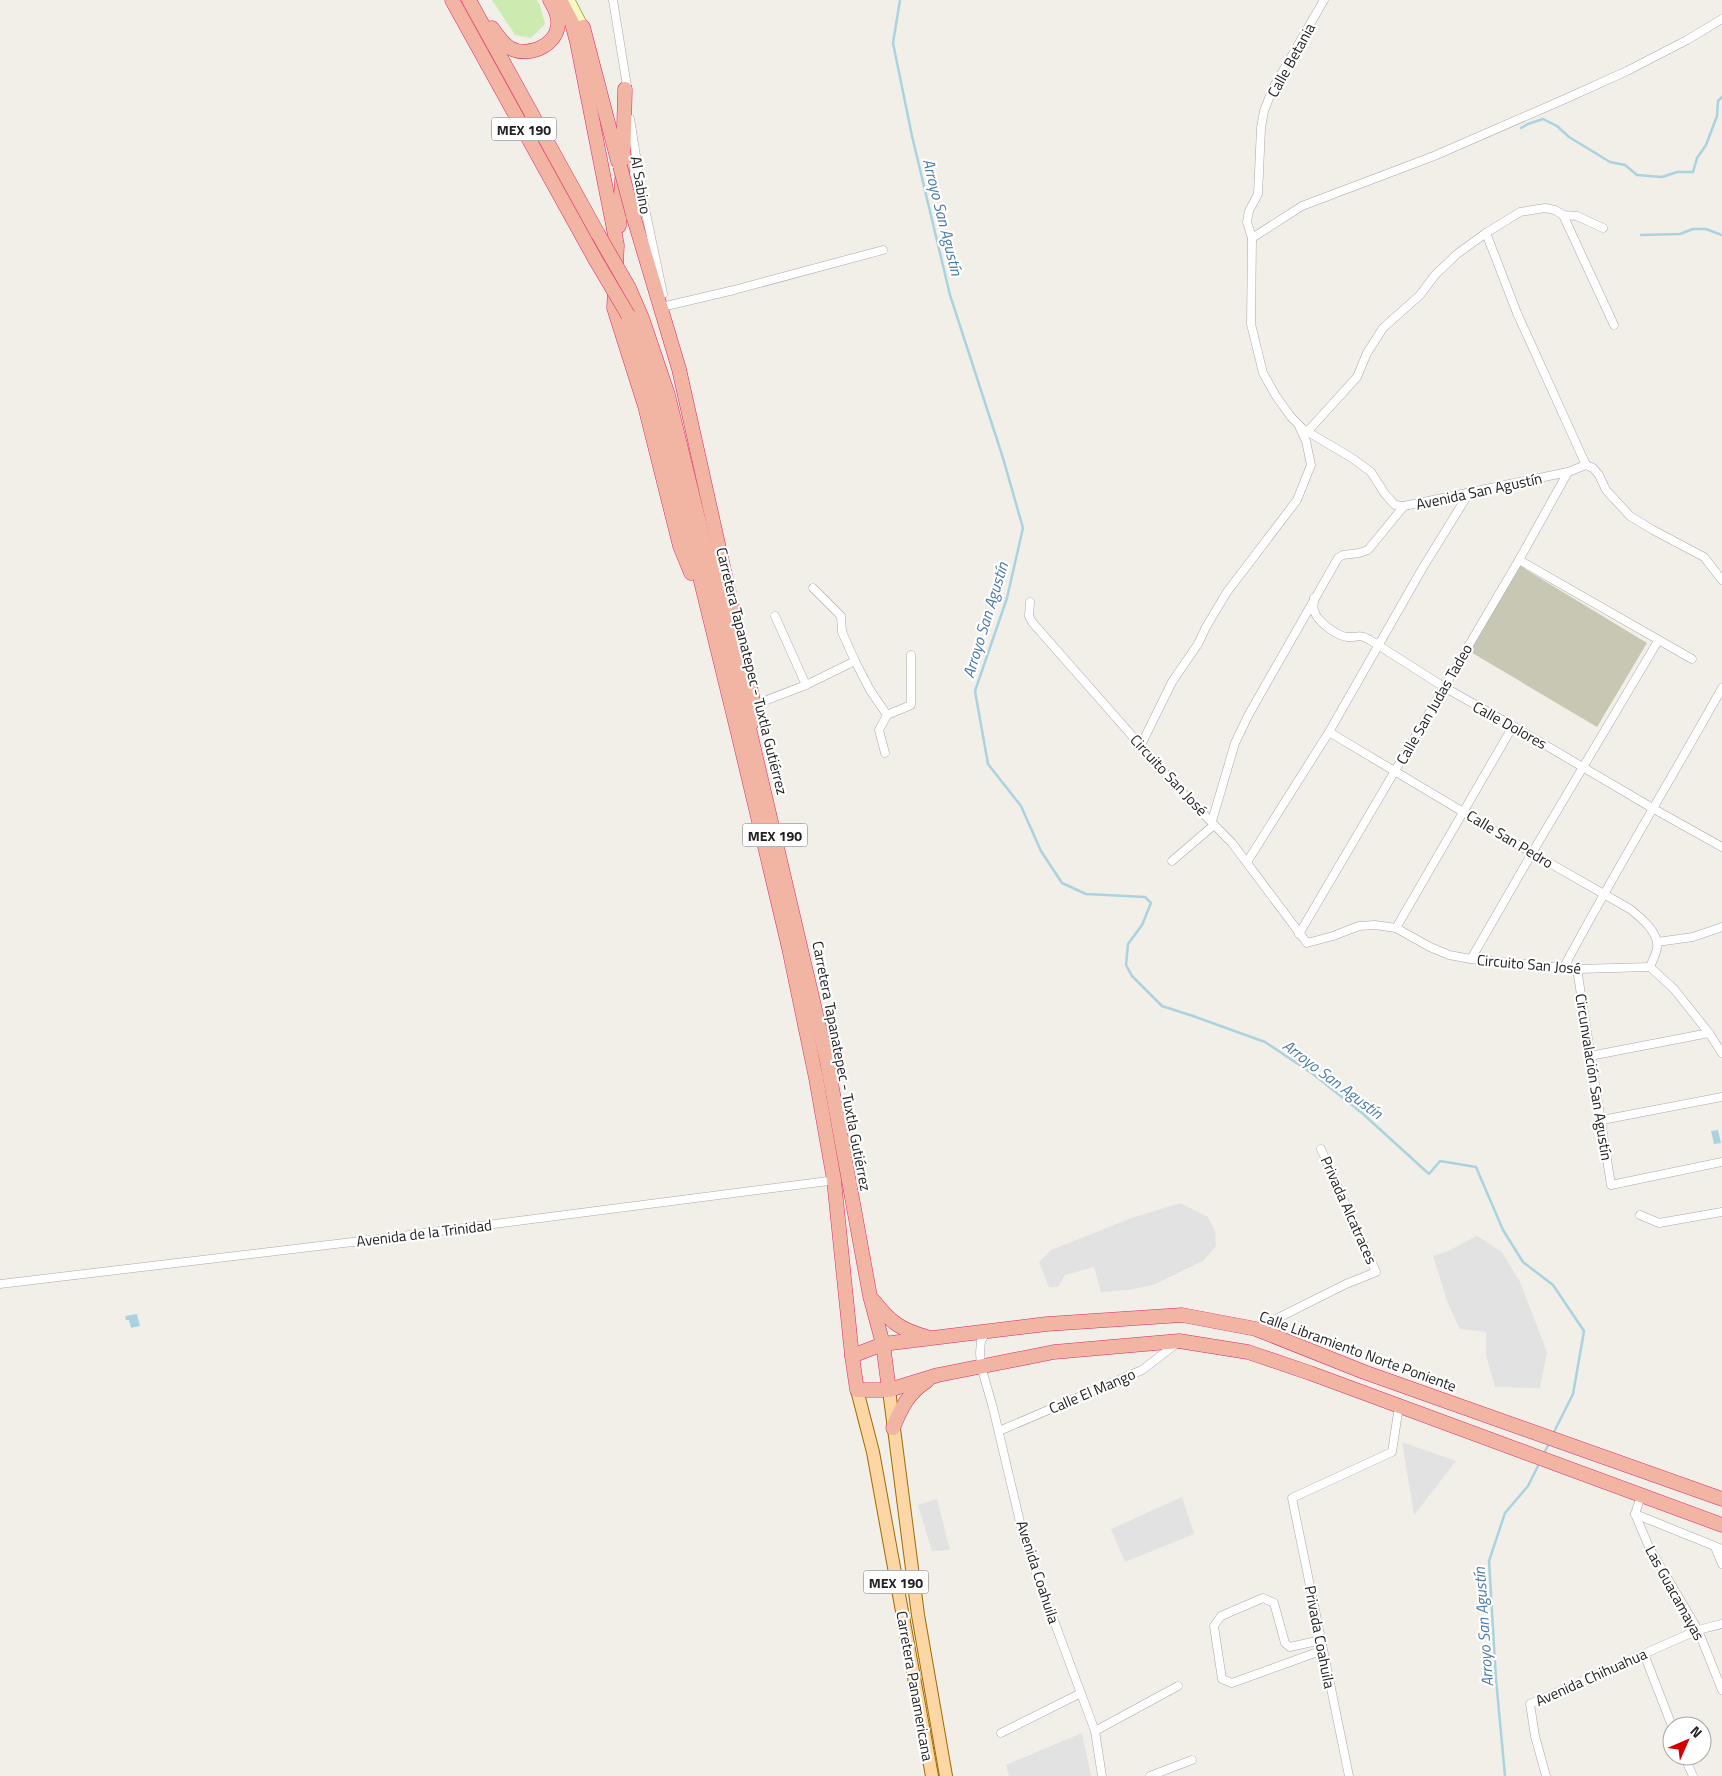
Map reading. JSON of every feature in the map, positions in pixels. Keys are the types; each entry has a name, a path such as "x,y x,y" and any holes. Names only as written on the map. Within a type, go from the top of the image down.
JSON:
{"highway":[{"name":"Carretera Tapanatepec - Tuxtla Gutiérrez","path":"452,0 628,315 657,401 788,948 816,1078 883,1344 889,1390"},
{"name":"Carretera Tapanatepec - Tuxtla Gutiérrez","path":"470,0 629,288 642,318 668,395 750,732 827,1062 841,1179 852,1356 857,1390"},
{"path":"470,0 499,38 510,48 526,52 543,47 551,41 557,32 559,23 556,10 550,0"},
{"path":"560,0 572,23 577,42 617,245"},
{"name":"MEX 190","path":"583,27 633,214 679,369 754,705 750,732"},
{"path":"625,89 624,166 614,308 645,406 680,546 709,617"},
{"path":"870,1296 886,1317 908,1332 932,1339"},
{"name":"Calle Libramiento Norte Poniente","path":"852,1356 883,1344 1101,1319 1182,1315 1256,1329 1364,1372 1722,1499"},
{"path":"857,1390 889,1390 938,1375 1054,1352 1179,1341 1248,1352 1310,1372 1722,1525"},
{"path":"893,1428 902,1406 918,1387 938,1375"}],"main road":[{"name":"MEX 190","path":"569,0 583,27"},
{"name":"Carretera Panamericana","path":"857,1390 873,1452 932,1776"},
{"name":"Carretera Panamericana","path":"889,1390 918,1615 946,1776"}],"street":[{"name":"Al Sabino","path":"613,0 643,199 679,369"},
{"name":"Calle Betania","path":"1252,238 1247,222 1249,211 1258,194 1261,128 1264,110 1273,88 1324,0"},
{"path":"1252,238 1302,206 1434,156 1574,95 1627,71 1687,40 1722,18"},
{"path":"1308,431 1357,377 1367,353 1383,328 1420,294 1435,275 1457,254 1520,212 1545,208 1556,210 1563,215 1614,325"},
{"path":"1563,215 1577,216 1603,228"},
{"path":"1486,233 1517,313 1586,465 1593,468 1599,475 1606,490 1630,516 1704,556 1722,580"},
{"name":"Avenida San Agustín","path":"1252,238 1251,324 1263,373 1276,396 1299,426 1352,458 1371,472 1395,505 1404,506 1469,493 1568,472 1586,465"},
{"path":"666,306 883,250"},
{"path":"1141,745 1172,682 1198,644 1227,592 1297,500 1311,465 1306,441 1299,426"},
{"name":"Calle San Judas Tadeo","path":"1299,934 1444,688 1568,472"},
{"path":"1247,862 1329,732 1422,569 1469,493"},
{"path":"1172,861 1213,823 1235,743 1249,714 1338,558 1343,555 1368,550 1404,506"},
{"path":"1518,560 1692,659"},
{"path":"813,588 841,616 842,632 854,661 887,715"},
{"name":"Calle Dolores","path":"1314,598 1314,611 1329,629 1346,637 1361,635 1444,688 1722,846"},
{"name":"Circuito San José","path":"1030,602 1029,616 1032,622 1178,788 1232,842 1306,943 1360,926 1375,925 1396,928 1449,955 1471,959 1577,969 1650,967"},
{"path":"775,616 806,685"},
{"path":"1471,959 1658,641"},
{"path":"885,753 879,730 887,715 911,705 911,654"},
{"path":"754,705 806,685 854,661"},
{"path":"1564,968 1603,893 1654,809 1722,688"},
{"path":"1396,928 1512,726"},
{"name":"Calle San Pedro","path":"1329,732 1630,909 1640,917 1657,942"},
{"path":"1722,927 1693,937 1657,942 1657,948 1650,967 1674,988 1722,1053"},
{"name":"Circunvalación San Agustín","path":"1577,969 1611,1185 1722,1162"},
{"path":"1590,1056 1709,1033"},
{"path":"1602,1120 1722,1097"},
{"name":"Privada Alcatraces","path":"1256,1329 1346,1284 1376,1272 1321,1149"},
{"name":"Avenida de la Trinidad","path":"0,1284 376,1239 841,1179"},
{"path":"1640,1215 1659,1223 1722,1212"},
{"name":"Avenida Coahuila","path":"986,1332 981,1341 981,1366 999,1431 1025,1543 1095,1731 1102,1776"},
{"name":"Calle El Mango","path":"999,1431 1142,1370 1179,1341"},
{"name":"Privada Coahuila","path":"1349,1776 1292,1498 1392,1452 1399,1406"},
{"path":"1641,1496 1635,1514 1719,1548 1722,1564"},
{"name":"Las Guacamayas","path":"1635,1514 1649,1547 1698,1630 1722,1690"},
{"path":"1321,1640 1290,1647 1285,1644 1274,1603 1264,1598 1221,1616 1214,1626 1222,1679 1232,1683 1315,1653 1323,1652"},
{"name":"Avenida Chihuahua","path":"1546,1776 1535,1736 1530,1704 1698,1630 1722,1624"},
{"path":"1644,1654 1668,1716"},
{"path":"1095,1731 1178,1686"},
{"path":"1001,1733 1081,1693"},
{"path":"1150,1776 1192,1760"}],"shaded area":[{"path":"1520,566 1647,643 1597,727 1469,651"},
{"path":"1180,1203 1208,1217 1215,1231 1216,1246 1203,1261 1153,1285 1128,1290 1101,1292 1094,1267 1065,1275 1058,1287 1049,1287 1039,1262 1051,1250 1129,1219"},
{"path":"1477,1236 1502,1252 1520,1282 1547,1352 1540,1388 1495,1387 1486,1355 1486,1332 1460,1329 1448,1304 1433,1256 1446,1252"},
{"path":"1402,1442 1456,1461 1414,1515"},
{"path":"1182,1497 1194,1534 1125,1562 1111,1529"},
{"path":"937,1499 950,1550 932,1551 918,1505"},
{"path":"1082,1733 1091,1776 1009,1776 1006,1765"}],"green space":[{"path":"492,0 537,0 545,24 531,38 515,35"}],"water":[{"path":"1718,1130 1721,1143 1714,1144 1711,1131"},
{"path":"137,1314 140,1326 131,1328 129,1320 126,1320 125,1316"}],"waterway":[{"name":"Arroyo San Agustín","path":"900,0 893,43 912,136 950,295 1003,458 1023,528 1007,598 975,691 988,764 1021,806 1041,851 1062,883 1086,894 1145,897 1151,903 1142,925 1128,944 1126,965 1132,976 1162,1006 1265,1042 1313,1074 1362,1113 1429,1174 1440,1161 1476,1167 1503,1230 1523,1262 1553,1285 1584,1331 1573,1394 1553,1434"},
{"path":"1521,128 1543,119 1557,126 1569,137 1610,162 1625,165 1637,175 1662,177 1677,172 1693,172 1697,158 1706,145 1717,116 1718,101 1722,97"},
{"path":"1641,235 1680,234 1693,229 1706,229 1722,235"},
{"name":"Arroyo San Agustín","path":"1543,1455 1550,1442"},
{"name":"Arroyo San Agustín","path":"1505,1776 1496,1679 1489,1561 1505,1513 1528,1486 1540,1462"}]}
